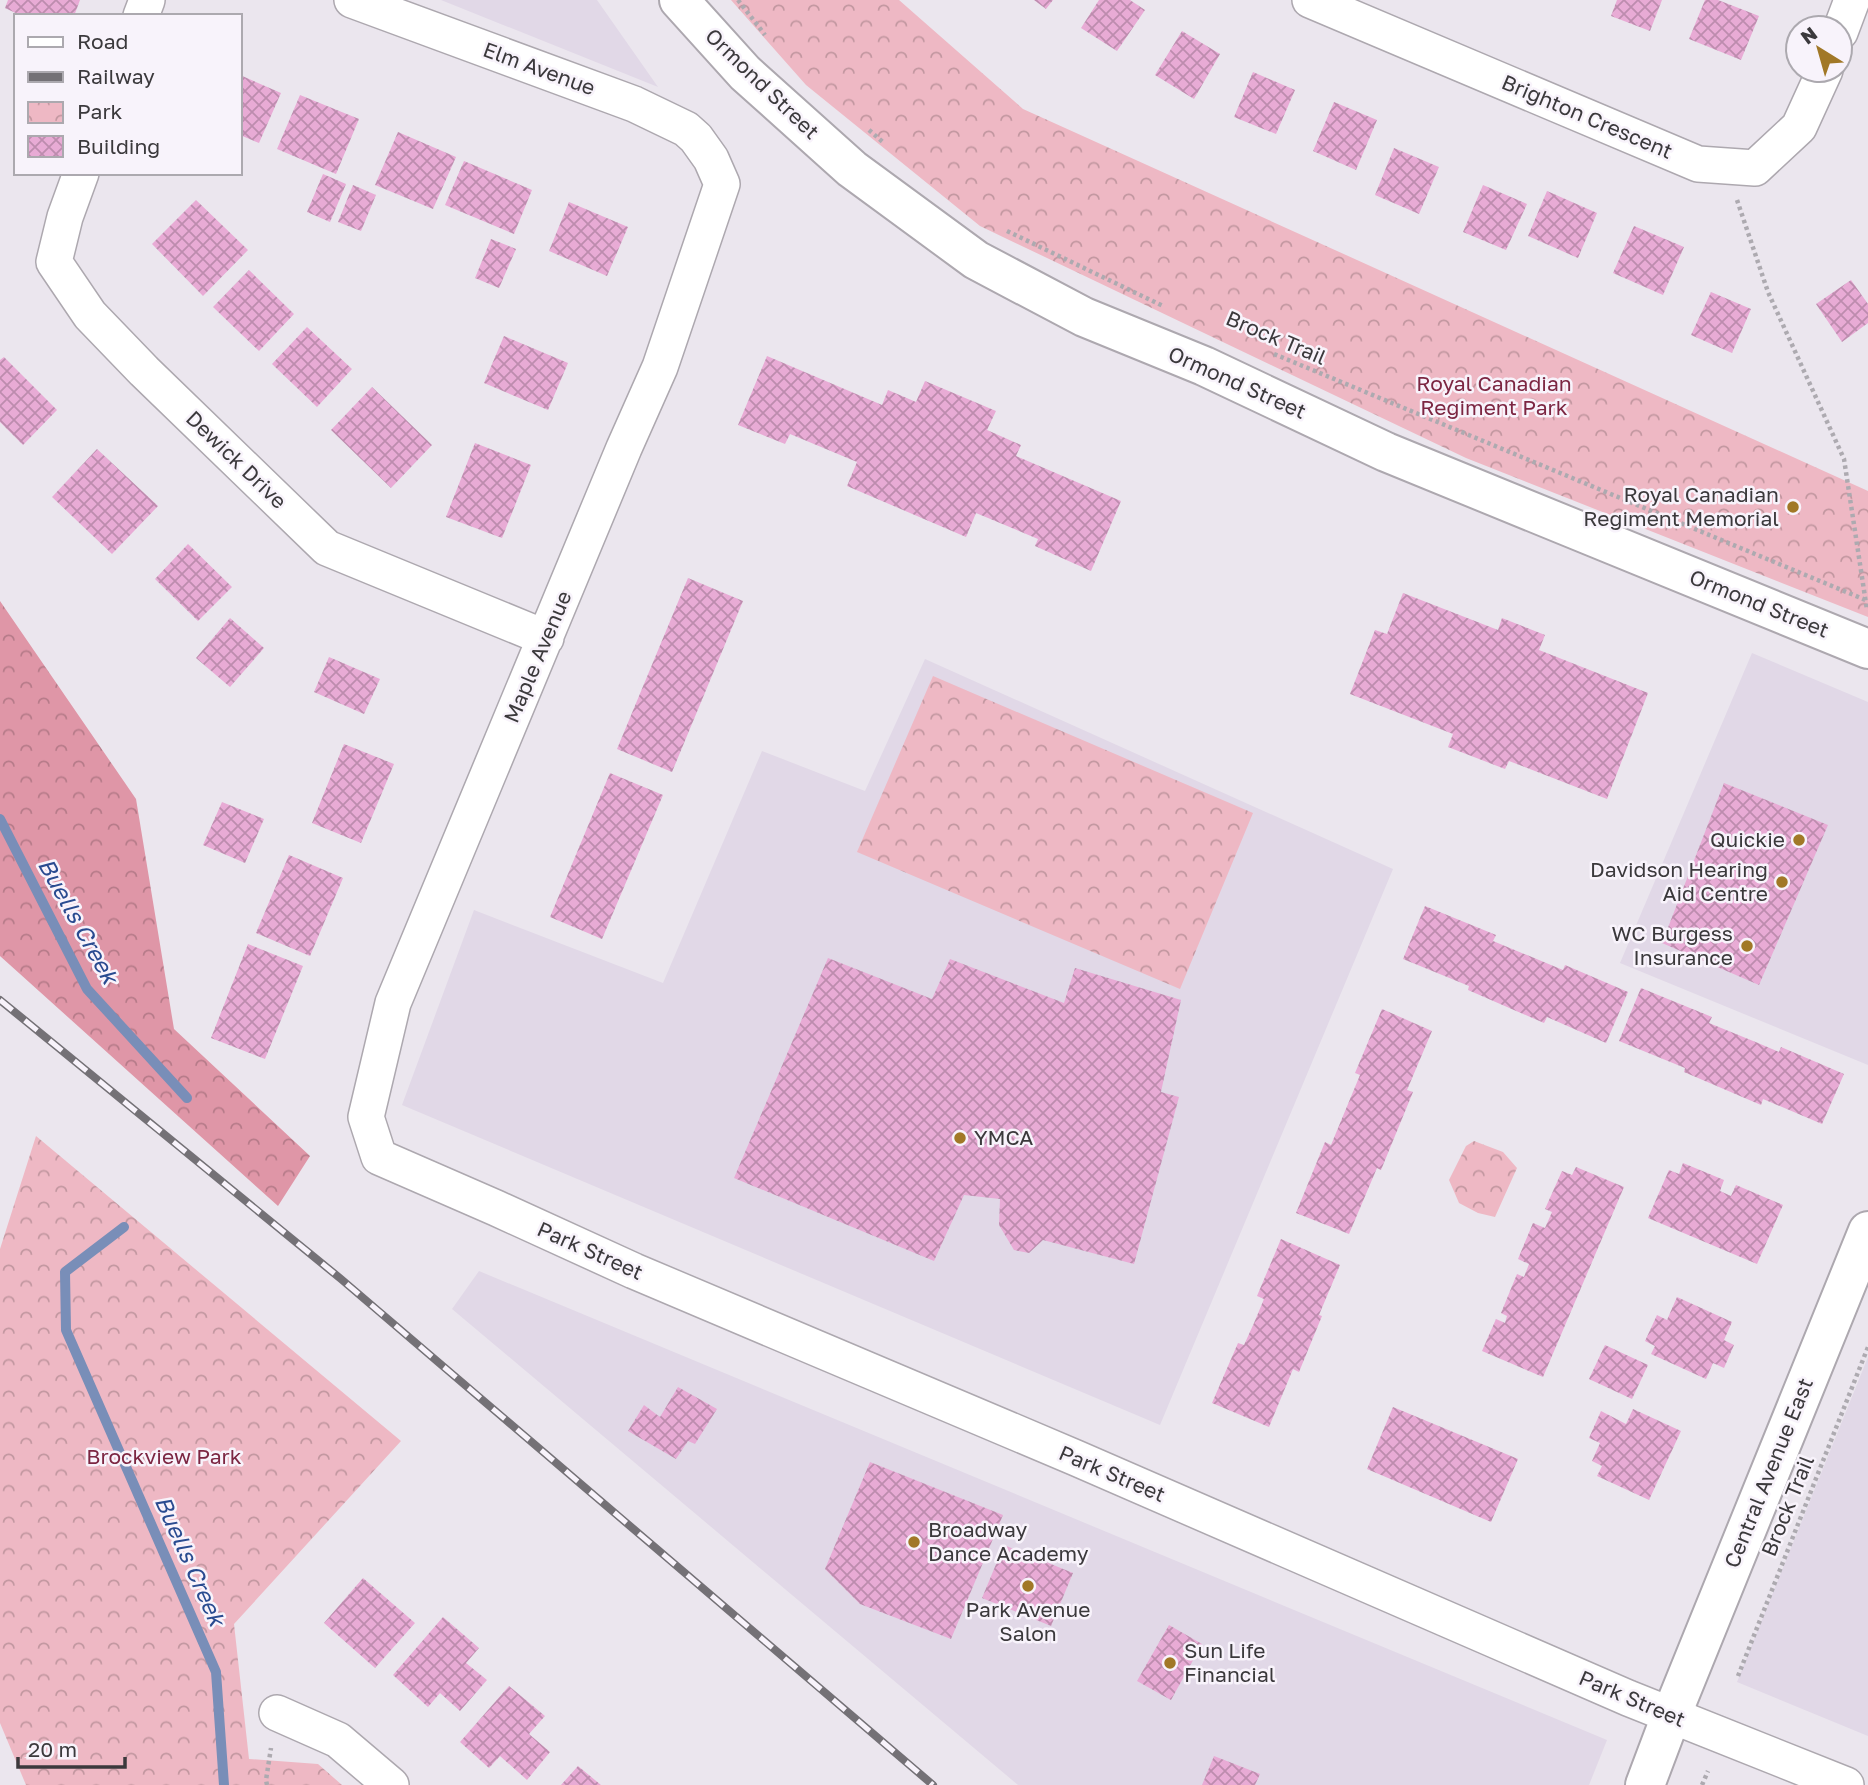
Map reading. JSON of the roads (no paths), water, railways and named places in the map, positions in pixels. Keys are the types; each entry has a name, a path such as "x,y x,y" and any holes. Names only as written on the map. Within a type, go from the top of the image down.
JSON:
{"street":[{"name":"Elm Avenue","path":"352,0 634,104 686,129 711,159"},
{"name":"Ormond Street","path":"680,0 745,73 852,169 976,260 1084,317 1204,366 1386,452 1868,649"},
{"name":"Brighton Crescent","path":"1310,0 1698,164 1755,168 1799,127 1819,84"},
{"name":"Maple Avenue","path":"379,1157 366,1116 393,1003 665,354 722,184 711,159"},
{"name":"Dewick Drive","path":"80,175 65,217 54,262 90,315 144,371 327,548 546,638"},
{"name":"Park Street","path":"379,1157 643,1275 1076,1458 1671,1716 1846,1785"},
{"name":"Central Avenue East","path":"1645,1785 1868,1231"},
{"path":"277,1713 338,1740 391,1785"}],"waterway":[{"name":"Buells Creek","path":"0,819 87,989 187,1098"},
{"name":"Buells Creek","path":"124,1227 65,1272 66,1330 216,1672 224,1785"}],"railway":[{"path":"0,1000 341,1279 933,1785"}],"place":[{"name":"Royal Canadian Regiment Memorial","path":"1793,507"},
{"name":"Quickie","path":"1799,840"},
{"name":"Davidson Hearing Aid Centre","path":"1782,882"},
{"name":"WC Burgess Insurance","path":"1747,946"},
{"name":"YMCA","path":"960,1138"},
{"name":"Broadway Dance Academy","path":"914,1542"},
{"name":"Park Avenue Salon","path":"1028,1586"},
{"name":"Sun Life Financial","path":"1170,1663"}],"park label":[{"name":"Royal Canadian Regiment Park","path":"1494,396"},
{"name":"Brockview Park","path":"164,1457"}]}
